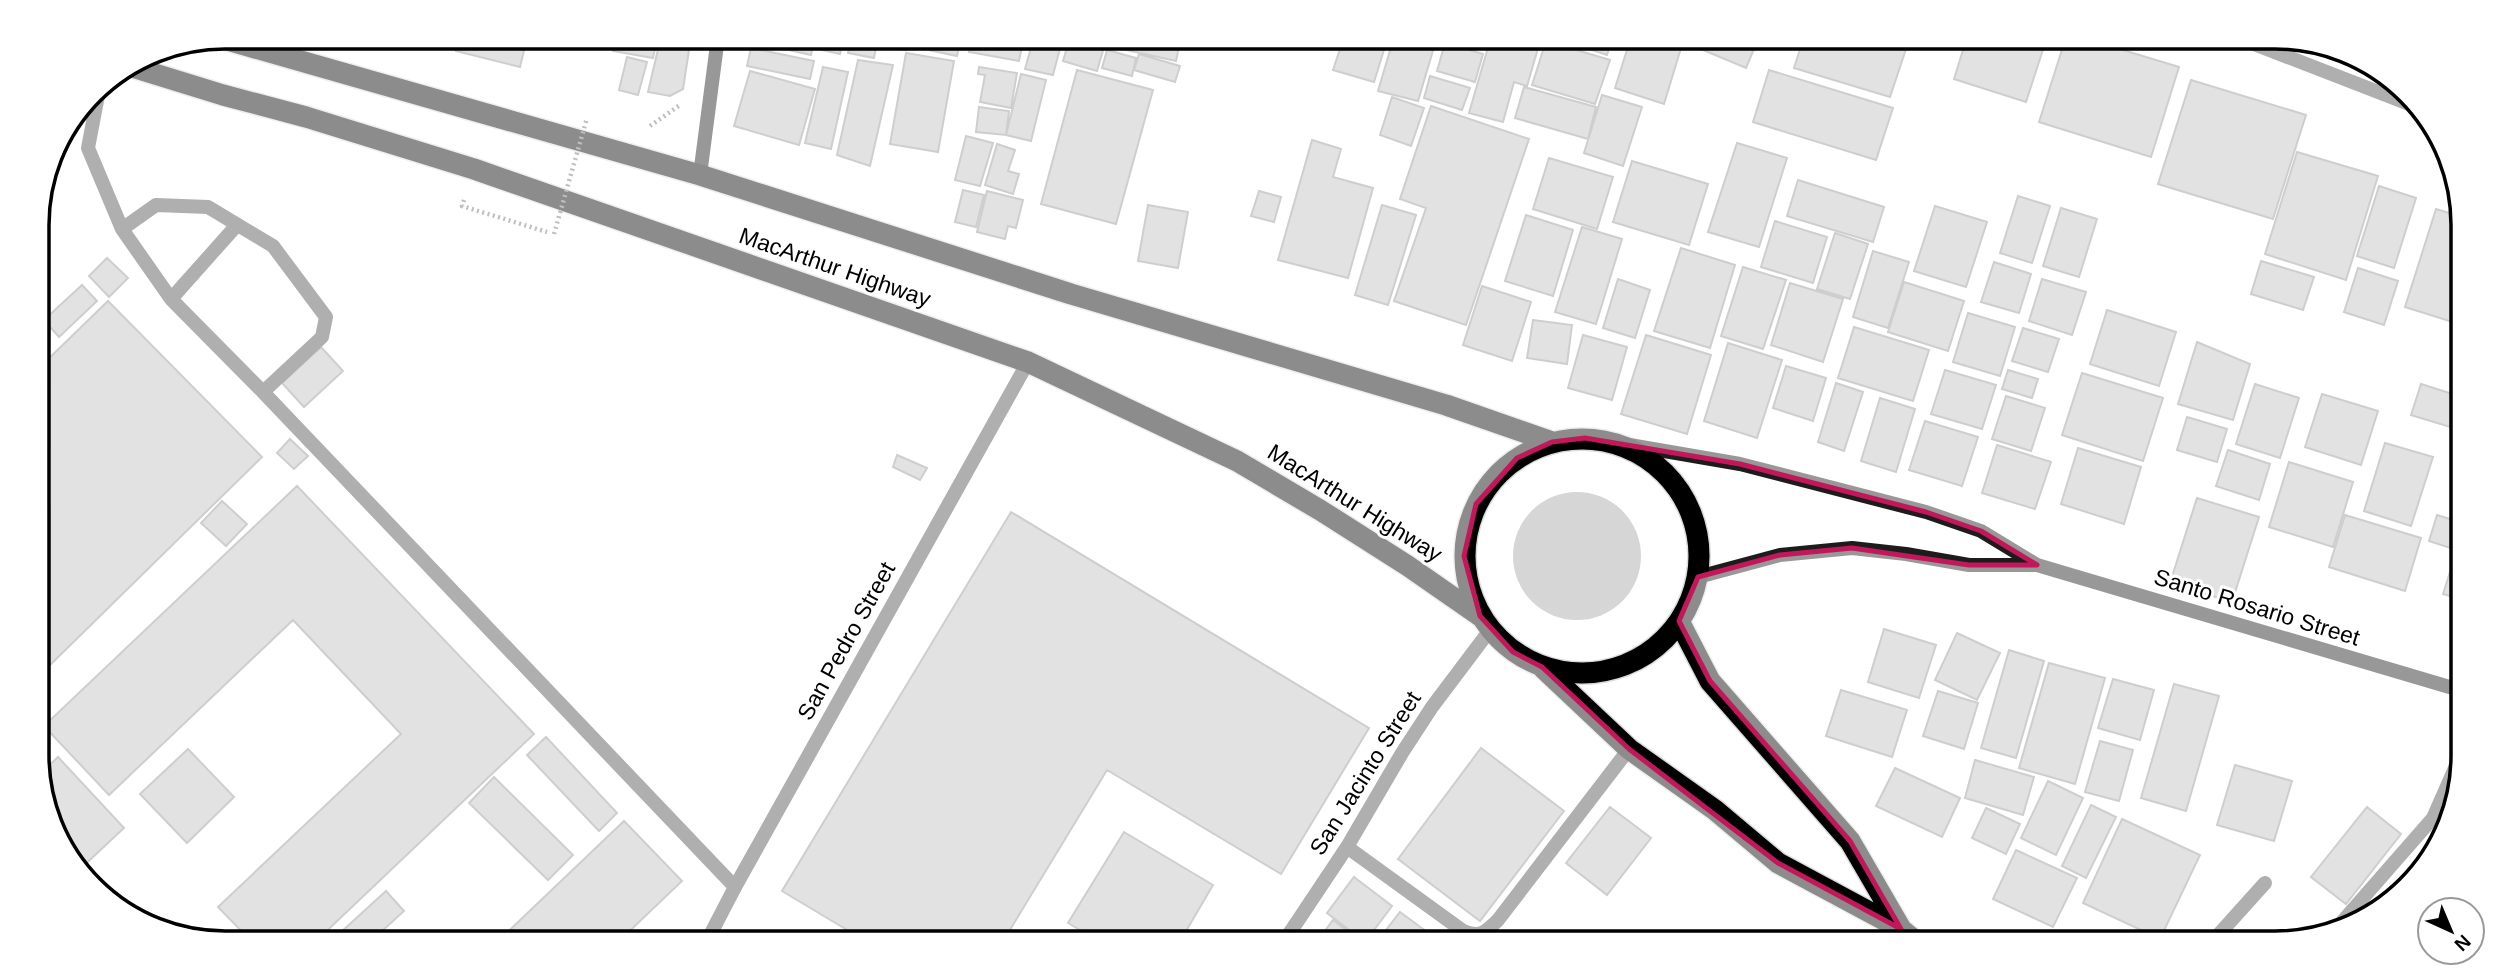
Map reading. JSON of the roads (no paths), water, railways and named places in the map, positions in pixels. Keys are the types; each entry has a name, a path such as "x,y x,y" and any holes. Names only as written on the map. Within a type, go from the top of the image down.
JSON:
{"highway":[{"name":"MacArthur Highway","path":"259,49 700,175 1071,294 1446,405 1552,442"},
{"name":"MacArthur Highway","path":"142,70 474,169 1028,362 1237,461 1386,552 1485,623"},
{"path":"1542,667 1584,673 1617,668 1641,657 1663,641 1691,600 1698,577 1700,553 1696,523 1685,497 1662,469 1642,454 1618,443 1585,438 1552,442 1517,458 1494,478 1476,504 1467,532 1464,556 1470,594 1485,623 1513,652 1542,667 1629,749 1715,810 1778,863 1903,931"},
{"path":"1679,621 1710,681 1850,841 1901,929"}],"main road":[{"path":"700,175 716,49"},
{"name":"Santo Rosario Street","path":"1618,443 1740,464 1926,512 1981,531 2038,565 2451,687"},
{"name":"Santo Rosario Street","path":"1698,577 1780,555 1852,548 1969,565 2038,565"}],"street":[{"path":"2272,49 2397,99"},
{"path":"96,106 88,148 122,229 171,299 735,887"},
{"path":"122,229 156,205 208,207 273,246 326,317 322,337 263,392"},
{"path":"171,299 237,225"},
{"name":"San Pedro Street","path":"712,931 1028,362"},
{"name":"San Jacinto Street","path":"1291,931 1347,847 1402,753 1485,623"},
{"path":"1485,931 1499,920 1629,749"},
{"path":"2348,915 2433,818 2449,783"},
{"path":"2433,818 2439,819"},
{"path":"1347,847 1463,931"},
{"path":"2222,931 2265,883"}]}
